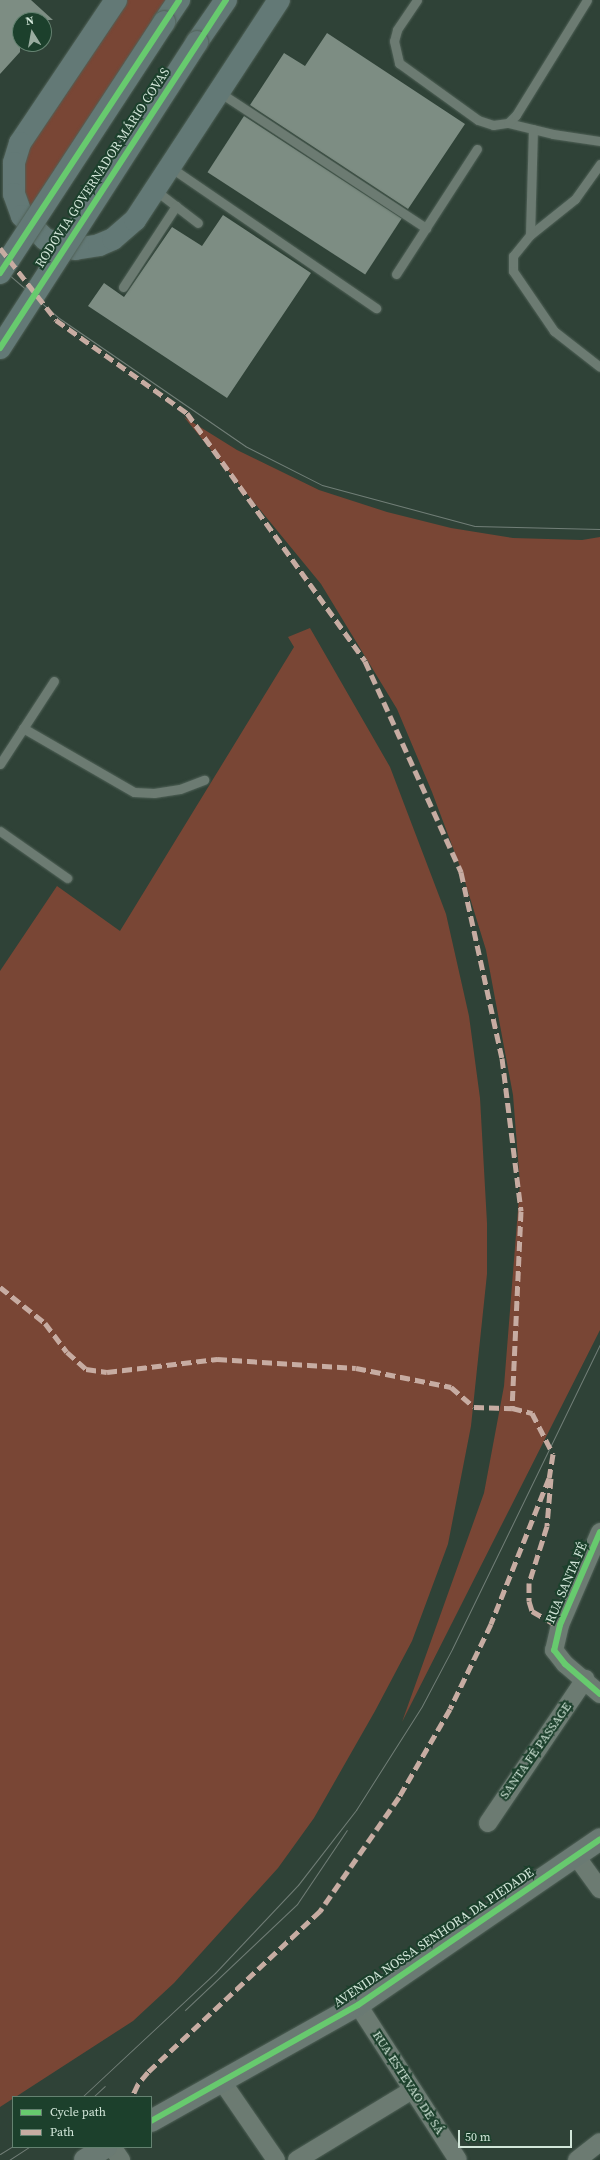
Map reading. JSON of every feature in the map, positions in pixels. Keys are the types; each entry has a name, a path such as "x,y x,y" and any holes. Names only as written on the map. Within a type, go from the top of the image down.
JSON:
{"highway":[{"path":"116,0 20,143 14,163 14,194 22,216 45,239 75,249 99,245 124,232 135,220 279,0"},
{"path":"0,273 179,0"},
{"name":"RODOVIA GOVERNADOR MÁRIO COVAS","path":"0,348 197,42 226,0"}],"street":[{"name":"RUA SANTA FÉ","path":"600,1532 555,1642 554,1650 560,1658 600,1694"},
{"name":"SANTA FÉ PASSAGE","path":"488,1823 585,1679"},
{"name":"AVENIDA NOSSA SENHORA DA PIEDADE","path":"152,2120 221,2080 358,2005 600,1839"},
{"path":"576,1856 600,1889"},
{"name":"RUA ESTEVAO DE SÁ","path":"358,2005 458,2160"},
{"path":"221,2080 276,2160"},
{"path":"297,2160 412,2090"},
{"path":"577,2160 600,2142"},
{"path":"85,2160 104,2148"},
{"path":"113,2148 121,2160"}],"lane":[{"path":"417,0 397,30 394,41 399,63 478,120 493,125 508,124 533,130 600,141"},
{"path":"508,124 516,116 587,0"},
{"path":"219,92 426,228"},
{"path":"530,235 533,130"},
{"path":"396,274 477,149"},
{"path":"600,164 576,199 530,235 513,256 513,271 554,331 600,367"},
{"path":"170,167 376,308"},
{"path":"155,190 198,223"},
{"path":"123,287 176,206"},
{"path":"0,764 54,681"},
{"path":"24,728 134,792 154,793 180,789 204,780"},
{"path":"0,831 67,878"}],"shaded area":[{"path":"116,0 170,0 30,211 25,204 20,163"},
{"path":"184,417 237,450 319,490 387,512 451,528 513,538 582,540 600,537 600,1330 402,1722 484,1493 504,1386 520,1184 513,1095 486,950 462,872 432,792 397,709 321,584"},
{"path":"310,628 390,767 446,914 469,1016 480,1098 487,1223 487,1274 471,1426 448,1544 412,1641 375,1711 314,1818 278,1868 174,1983 133,2021 17,2096 12,2096 12,2099 0,2107 0,971 57,886 120,931 294,647 288,637"}],"building":[{"path":"0,0 31,0 44,12 12,12 12,52 20,52 0,74"},
{"path":"327,33 465,124 408,209 250,105 284,53 305,66"},
{"path":"244,116 402,218 365,275 208,172"},
{"path":"223,215 311,273 227,398 88,306 104,283 124,297 172,227 202,246"}],"tram line":[{"path":"0,267 59,318 245,446 322,485 475,526 600,529"},
{"path":"83,2096 215,1973 298,1885 356,1810 422,1706 452,1649 600,1344"},
{"path":"185,2010 297,1904 347,1830"},
{"path":"94,2096 105,2086"},
{"path":"0,2154 12,2147"},
{"path":"9,2160 27,2148"}],"marked path":[{"path":"0,248 56,320 187,413 365,661 461,872 502,1058 521,1211 512,1408"},
{"path":"0,1287 45,1323 67,1352 86,1369 107,1372 217,1359 356,1368 451,1387 474,1407 512,1408 532,1413 553,1454 549,1478 491,1624 450,1709 399,1797 320,1911 148,2072 138,2084 132,2096"},
{"path":"551,1478 547,1526 529,1583 529,1601 532,1611 560,1627"}],"cycle path":[{"path":"0,273 179,0"},
{"path":"0,348 226,0"},
{"path":"600,1532 560,1625 554,1650 565,1664 600,1694"},
{"path":"152,2120 358,2005 600,1839"}]}
